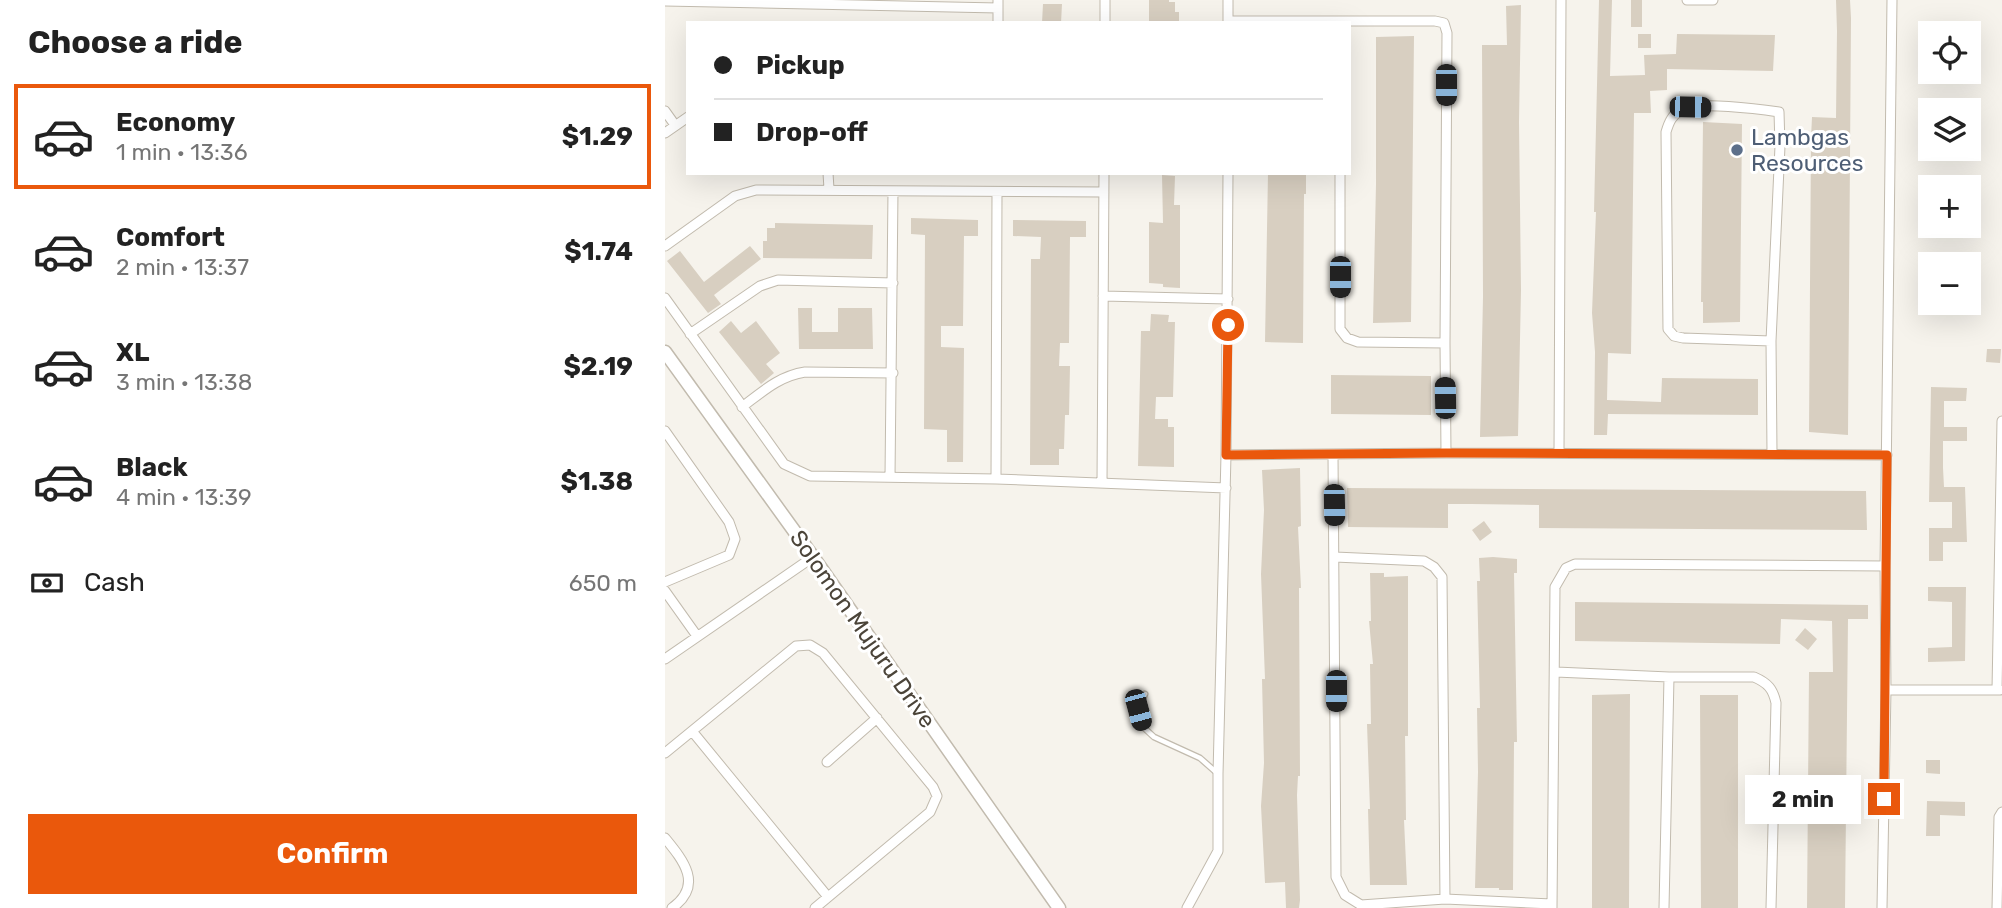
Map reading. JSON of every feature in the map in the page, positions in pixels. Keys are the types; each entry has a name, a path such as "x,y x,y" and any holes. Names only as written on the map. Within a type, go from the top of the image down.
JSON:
{"street":[{"path":"1105,0 1105,21"},
{"path":"1228,0 1228,21"},
{"path":"1559,453 1561,0"},
{"path":"1686,0 1713,0"},
{"path":"1882,908 1892,0"},
{"path":"665,1 998,4"},
{"path":"1351,22 1435,21 1444,23 1447,33 1446,453"},
{"path":"1771,341 1683,338 1674,336 1668,329 1666,132 1670,119 1679,111 1690,107 1754,108 1779,112 1780,146 1771,341 1772,453"},
{"path":"665,111 675,125"},
{"path":"665,133 686,118"},
{"path":"828,175 829,189"},
{"path":"1103,483 1104,175"},
{"path":"1187,908 1218,851 1226,488 1228,175"},
{"path":"1340,175 1340,329 1347,338 1358,342 1445,342"},
{"path":"665,246 743,192 756,190 1104,192"},
{"path":"890,477 893,191"},
{"path":"996,479 997,192"},
{"path":"690,334 760,286 778,280 893,282"},
{"path":"1103,296 1228,299"},
{"path":"665,298 784,464 797,471 810,475 1226,488"},
{"name":"Solomon Mujuru Drive","path":"665,352 813,557 1059,908"},
{"path":"742,407 780,379 792,374 893,373"},
{"path":"1886,690 2000,690 2002,421"},
{"path":"665,431 729,522 735,539 729,555 665,582"},
{"path":"1333,454 1336,877 1345,895 1361,905 1445,899 1552,906 1555,587 1566,568 1575,564 1885,566"},
{"path":"1226,455 1887,455"},
{"path":"665,659 813,557"},
{"path":"1335,557 1424,561 1434,567 1442,577 1445,899"},
{"path":"665,591 698,636"},
{"path":"665,753 796,646 810,645 823,653 933,787 937,796 930,812 815,908"},
{"path":"1556,672 1668,677 1754,677 1765,681 1773,691 1776,703 1771,908"},
{"path":"1664,908 1668,677"},
{"path":"827,762 877,718"},
{"path":"692,732 828,897"},
{"path":"1997,908 1999,817 2002,813"},
{"path":"665,838 685,863 689,874 688,889 672,908"}],"lane":[{"path":"1145,694 1138,710 1142,726 1154,737 1200,758 1218,774"}],"building":[{"path":"1149,0 1175,2 1179,21 1149,21"},
{"path":"1599,0 1612,0 1610,76 1645,75 1644,55 1676,54 1677,34 1775,35 1773,71 1667,69 1667,90 1650,91 1651,113 1634,113 1631,354 1608,353 1607,400 1661,402 1662,378 1758,379 1758,415 1608,414 1607,435 1594,435 1595,352 1592,313"},
{"path":"1631,0 1642,0 1642,27 1631,27"},
{"path":"1836,0 1850,0 1851,18 1848,435 1809,432 1812,117 1836,118"},
{"path":"1043,4 1062,4 1061,21 1042,21"},
{"path":"1521,5 1518,436 1480,437 1483,297 1482,45 1507,45 1506,6"},
{"path":"1638,34 1651,34 1651,48 1638,48"},
{"path":"1414,36 1411,322 1373,323 1376,37"},
{"path":"1703,122 1742,124 1740,322 1703,323"},
{"path":"1162,175 1175,176 1174,205 1180,205 1180,288 1149,283 1149,222 1163,223"},
{"path":"1268,175 1306,175 1303,343 1265,342"},
{"path":"911,218 978,220 978,236 964,236 963,326 941,326 941,347 964,348 963,462 947,462 947,430 924,429 925,235 911,234"},
{"path":"1013,220 1086,221 1086,237 1070,237 1069,343 1060,343 1059,366 1070,366 1069,415 1065,415 1064,449 1059,449 1059,465 1030,465 1031,259 1040,259 1041,237 1013,236"},
{"path":"775,223 873,225 872,259 763,258 763,241 767,241 767,228 775,228"},
{"path":"750,246 761,259 714,295 721,304 708,313 667,261 680,251 704,282"},
{"path":"798,308 812,308 812,332 838,332 838,308 872,308 873,349 799,349"},
{"path":"1151,314 1169,315 1168,322 1175,322 1173,397 1156,397 1155,419 1168,419 1168,427 1174,427 1174,467 1138,466 1141,331 1150,331"},
{"path":"731,321 741,333 756,321 780,353 766,364 774,373 761,384 719,332"},
{"path":"1987,349 2001,349 2000,363 1986,362"},
{"path":"1331,375 1431,376 1431,415 1331,414"},
{"path":"1931,387 1967,388 1966,401 1944,401 1944,427 1967,427 1967,441 1943,441 1943,468 1944,487 1965,487 1967,542 1943,542 1943,561 1929,561 1929,528 1952,528 1952,502 1929,502"},
{"path":"1300,468 1300,776 1297,795 1300,900 1299,908 1286,908 1285,882 1265,883 1261,806 1264,763 1262,679 1265,679 1261,574 1264,510 1262,470"},
{"path":"1347,488 1866,491 1867,530 1539,528 1539,505 1471,504 1448,504 1448,528 1348,527"},
{"path":"1484,521 1492,532 1480,541 1472,530"},
{"path":"1479,558 1517,559 1517,573 1514,573 1517,742 1514,742 1513,890 1475,888 1477,708 1480,708 1477,581 1480,581"},
{"path":"1370,573 1384,573 1384,577 1408,576 1408,736 1405,736 1404,820 1407,885 1370,885 1367,724 1371,724 1370,664 1373,664 1369,621"},
{"path":"1928,587 1966,587 1965,661 1928,662 1928,648 1952,647 1952,602 1928,601"},
{"path":"1575,602 1868,605 1868,619 1848,619 1845,908 1807,908 1809,672 1833,672 1832,621 1781,619 1780,644 1575,641"},
{"path":"1805,628 1817,639 1808,650 1795,640"},
{"path":"1630,694 1629,908 1592,908 1592,695"},
{"path":"1700,695 1738,695 1738,908 1701,908"},
{"path":"1926,760 1940,760 1940,774 1926,773"},
{"path":"1927,801 1965,802 1965,816 1940,815 1940,836 1926,836"}],"place":[{"name":"Lambgas Resources","path":"1737,150"}],"route":[{"path":"1228,325 1226,455 1887,455 1884,799"}]}
